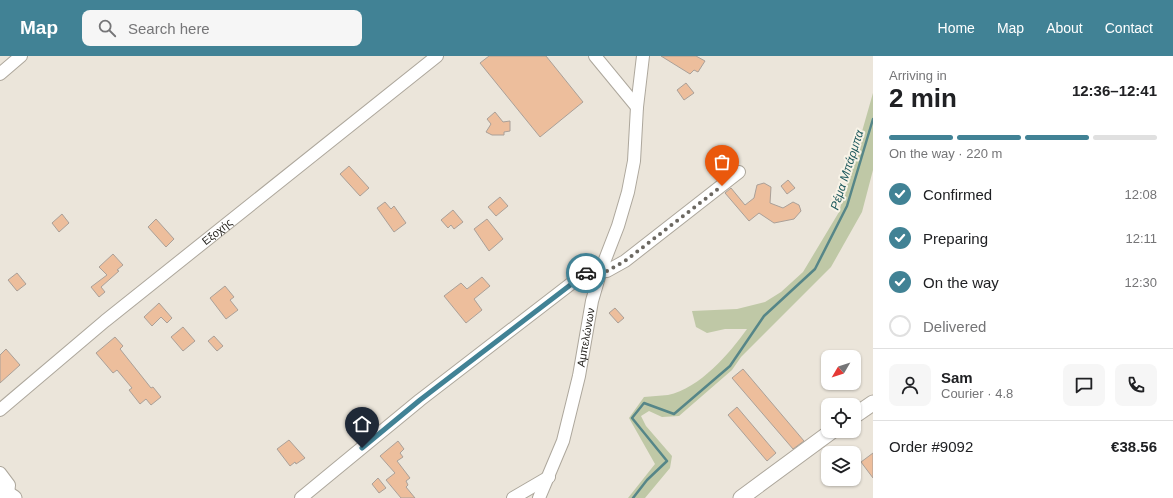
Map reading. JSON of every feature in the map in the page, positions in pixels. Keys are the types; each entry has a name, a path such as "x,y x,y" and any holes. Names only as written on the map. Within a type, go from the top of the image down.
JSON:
{"main road":[{"path":"861,411 873,403"},
{"path":"741,498 822,438"}],"street":[{"path":"0,74 21,56"},
{"name":"Εξοχής","path":"0,410 105,321 437,56"},
{"path":"595,56 637,108"},
{"name":"Αμπελώνων","path":"539,498 563,441 572,409 592,300 601,270 618,226 634,161 637,108 644,56"},
{"path":"300,498 420,400 581,276 590,270 612,269 625,261 739,172"},
{"path":"0,473 9,485 7,493"},
{"path":"513,498 549,477"}],"green space":[{"path":"873,93 873,170 862,212 831,267 741,357 732,370 679,416 662,417 649,411 641,416 646,426 672,456 670,468 645,498 628,498 655,464 629,418 644,397 668,395 680,391 702,378 723,359 747,329 725,329 707,333 696,327 692,311 737,309 765,302 781,292 803,272 839,212"}],"building":[{"path":"489,56 546,56 583,102 540,137 480,63"},
{"path":"661,56 696,56 705,61 698,72 694,70 690,74"},
{"path":"686,83 694,93 684,100 677,90"},
{"path":"495,112 503,122 510,121 510,131 504,132 504,135 492,135 486,132 491,124 487,119"},
{"path":"349,166 369,188 360,196 340,174"},
{"path":"788,180 795,188 787,194 781,186"},
{"path":"764,183 771,187 770,203 783,208 793,202 799,205 801,211 794,219 774,223 759,213 749,221 725,193 731,188 745,205 754,198 757,185"},
{"path":"500,197 508,206 496,216 488,207"},
{"path":"385,202 391,209 394,206 406,223 394,232 377,208"},
{"path":"453,210 463,222 454,229 451,225 448,228 441,220"},
{"path":"62,214 69,223 59,232 52,223"},
{"path":"156,219 174,239 166,247 148,227"},
{"path":"487,219 503,239 489,251 474,229"},
{"path":"113,254 123,265 117,270 119,271 101,287 105,292 99,297 91,287 107,275 99,267"},
{"path":"17,273 26,284 17,291 8,280"},
{"path":"482,277 490,286 474,299 482,310 466,323 444,296 461,283 467,289"},
{"path":"225,286 234,297 230,300 238,310 226,319 210,298"},
{"path":"159,303 172,318 167,323 161,317 152,326 144,317"},
{"path":"615,308 624,318 618,323 609,313"},
{"path":"183,327 195,341 183,351 171,337"},
{"path":"214,336 223,346 217,351 208,341"},
{"path":"115,337 123,346 120,349 151,388 153,387 161,397 151,405 146,399 140,404 129,390 132,388 117,370 113,373 96,353"},
{"path":"6,349 20,365 0,383 0,355"},
{"path":"743,369 804,441 793,449 732,378"},
{"path":"737,407 776,453 767,461 728,415"},
{"path":"289,440 305,458 290,466 277,449"},
{"path":"398,441 404,449 400,453 403,457 397,461 410,478 406,481 408,485 406,487 415,498 401,498 386,480 395,473 380,456"},
{"path":"873,453 873,478 861,462"},
{"path":"378,478 386,488 379,493 372,484"}],"waterway":[{"name":"Ρέμα Μπάρμπα","path":"633,498 647,480 667,461 632,418 644,403 674,414 730,366 764,316 815,269 847,206 873,119"}],"way so far":[{"path":"586,273 590,270 607,271 625,261 722,186"}],"route":[{"path":"362,448 420,400 586,273"}]}
